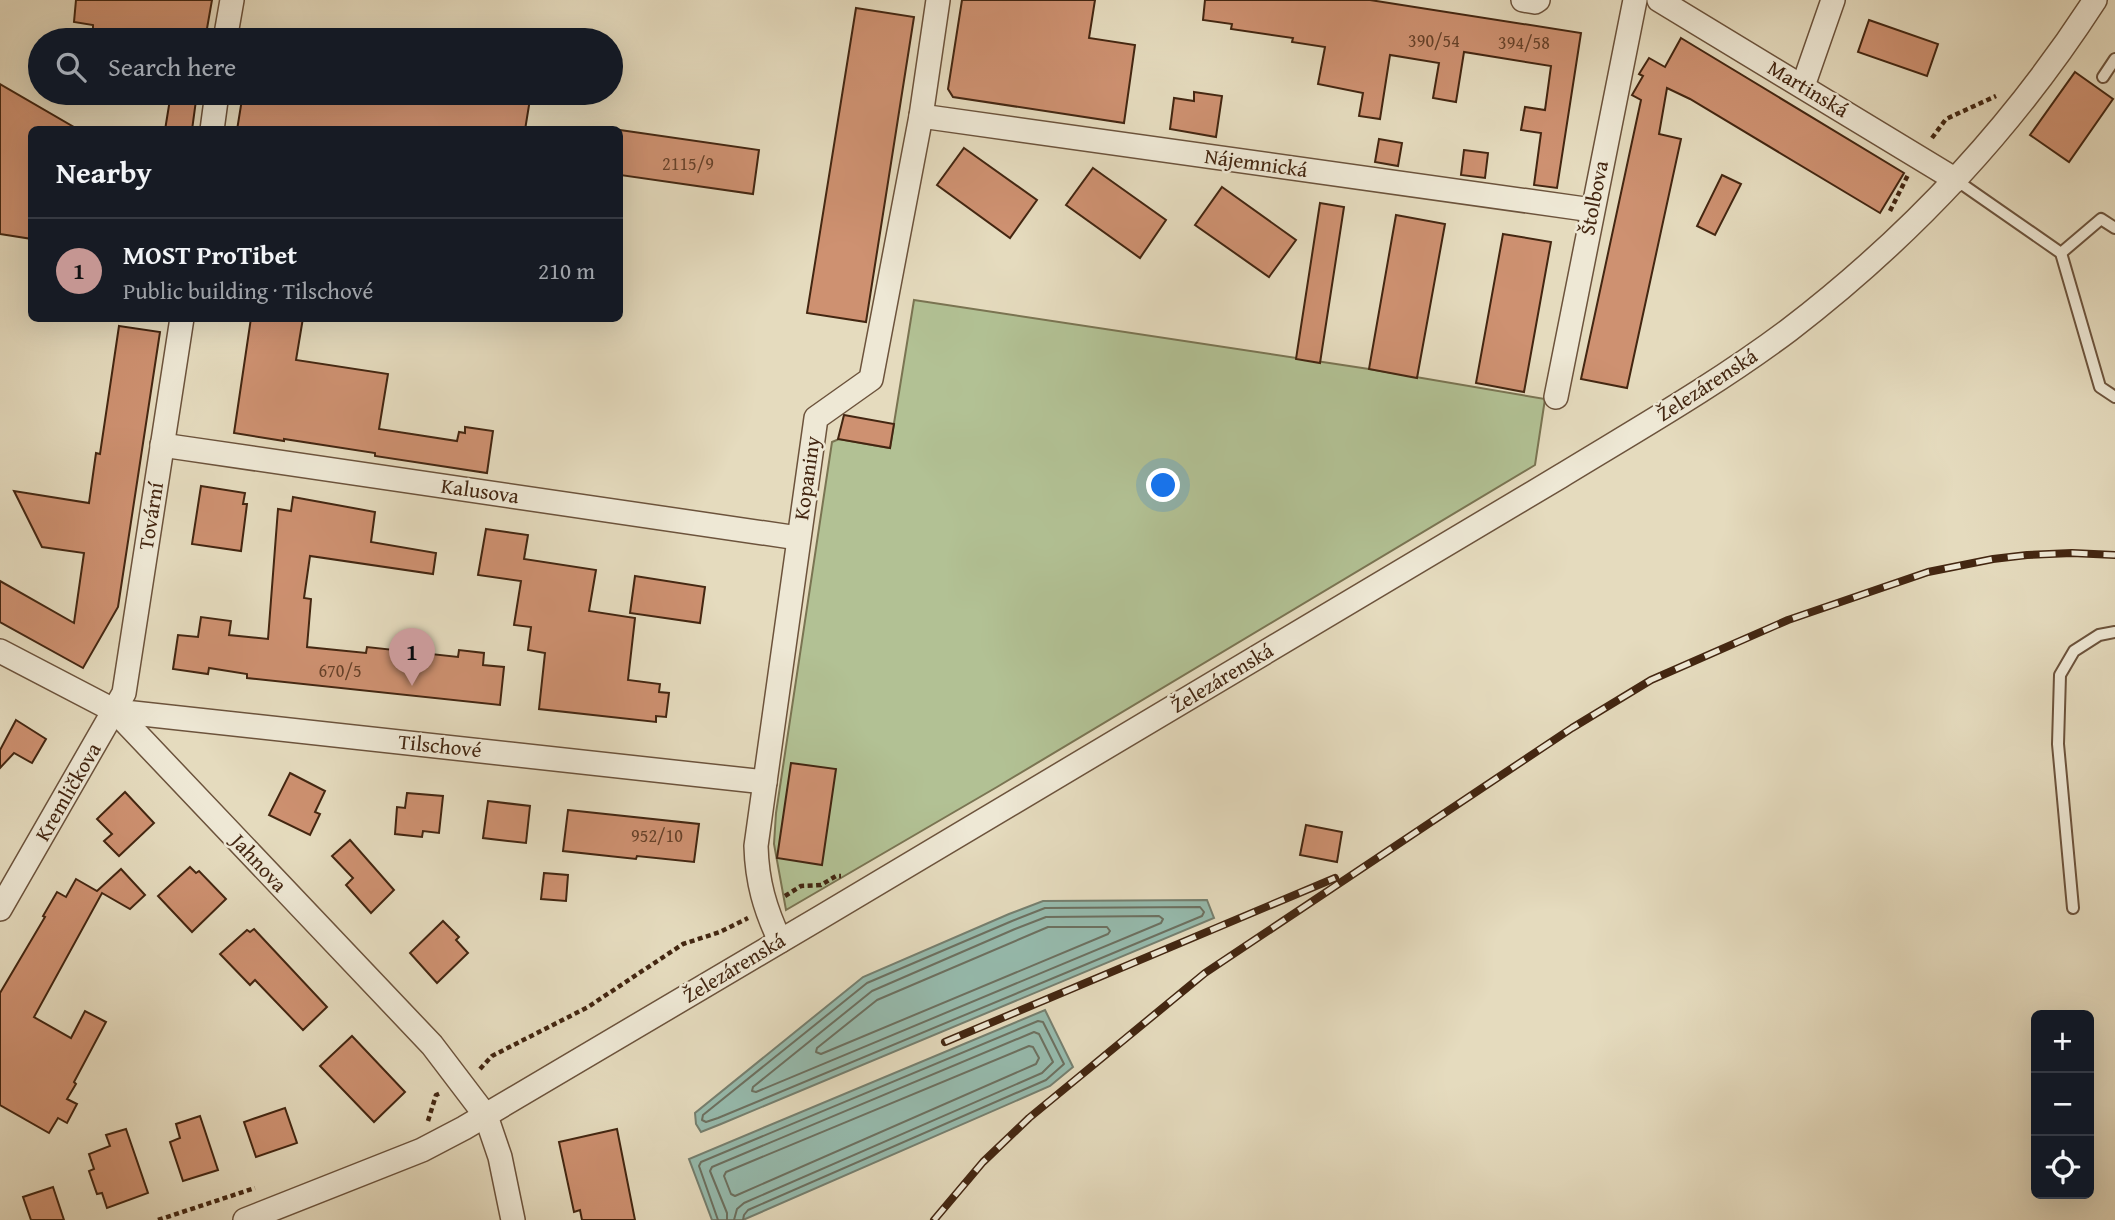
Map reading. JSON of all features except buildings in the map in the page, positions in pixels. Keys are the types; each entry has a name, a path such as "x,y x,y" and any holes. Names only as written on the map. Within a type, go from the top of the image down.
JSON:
{"street":[{"path":"228,28 232,0"},
{"name":"Kopaniny","path":"780,941 765,908 755,846 816,418 871,379 921,116 937,0"},
{"path":"1523,0 1538,0"},
{"name":"Štolbova","path":"1556,397 1635,0"},
{"name":"Martinská","path":"1659,0 1956,180"},
{"path":"1803,86 1833,0"},
{"name":"Železárenská","path":"245,1220 422,1150 486,1116 1690,397 1785,333 1895,240 1956,180 2025,97 2095,0"},
{"path":"213,126 215,105"},
{"name":"Nájemnická","path":"921,116 1592,210"},
{"name":"Tovární","path":"115,711 124,693 181,322"},
{"name":"Kalusova","path":"162,445 798,538"},
{"name":"Jahnova","path":"0,651 115,711 432,1045 486,1116 500,1157 513,1220"},
{"name":"Tilschové","path":"115,711 765,782"},
{"name":"Kremličkova","path":"0,909 115,711"}],"lane":[{"path":"2103,77 2115,60"},
{"path":"1956,180 2061,253 2100,387 2115,397"},
{"path":"2061,253 2101,219 2115,228"},
{"path":"2073,908 2058,744 2060,675 2074,651 2099,635 2115,632"}],"path":[{"path":"1918,157 1946,119 2005,92"},
{"path":"428,1123 436,1095 464,1086 492,1056 588,1007 683,944 720,932 765,908"},
{"path":"158,1220 258,1187"}],"green space":[{"path":"914,300 1369,369 1545,399 1535,465 786,910 774,844 776,813 832,442 839,439 890,448"}],"water":[{"path":"1207,900 1214,918 701,1132 696,1124 695,1113 863,977 1043,901"},
{"path":"1045,1010 1073,1067 1050,1086 743,1220 712,1220 689,1159"}],"railway":[{"path":"934,1220 983,1162 1029,1118 1205,973 1572,728 1651,680 1788,620 1928,572 2027,555 2115,555"},
{"path":"945,1042 1335,878"}],"place":[{"name":"MOST ProTibet","path":"412,686"}]}
